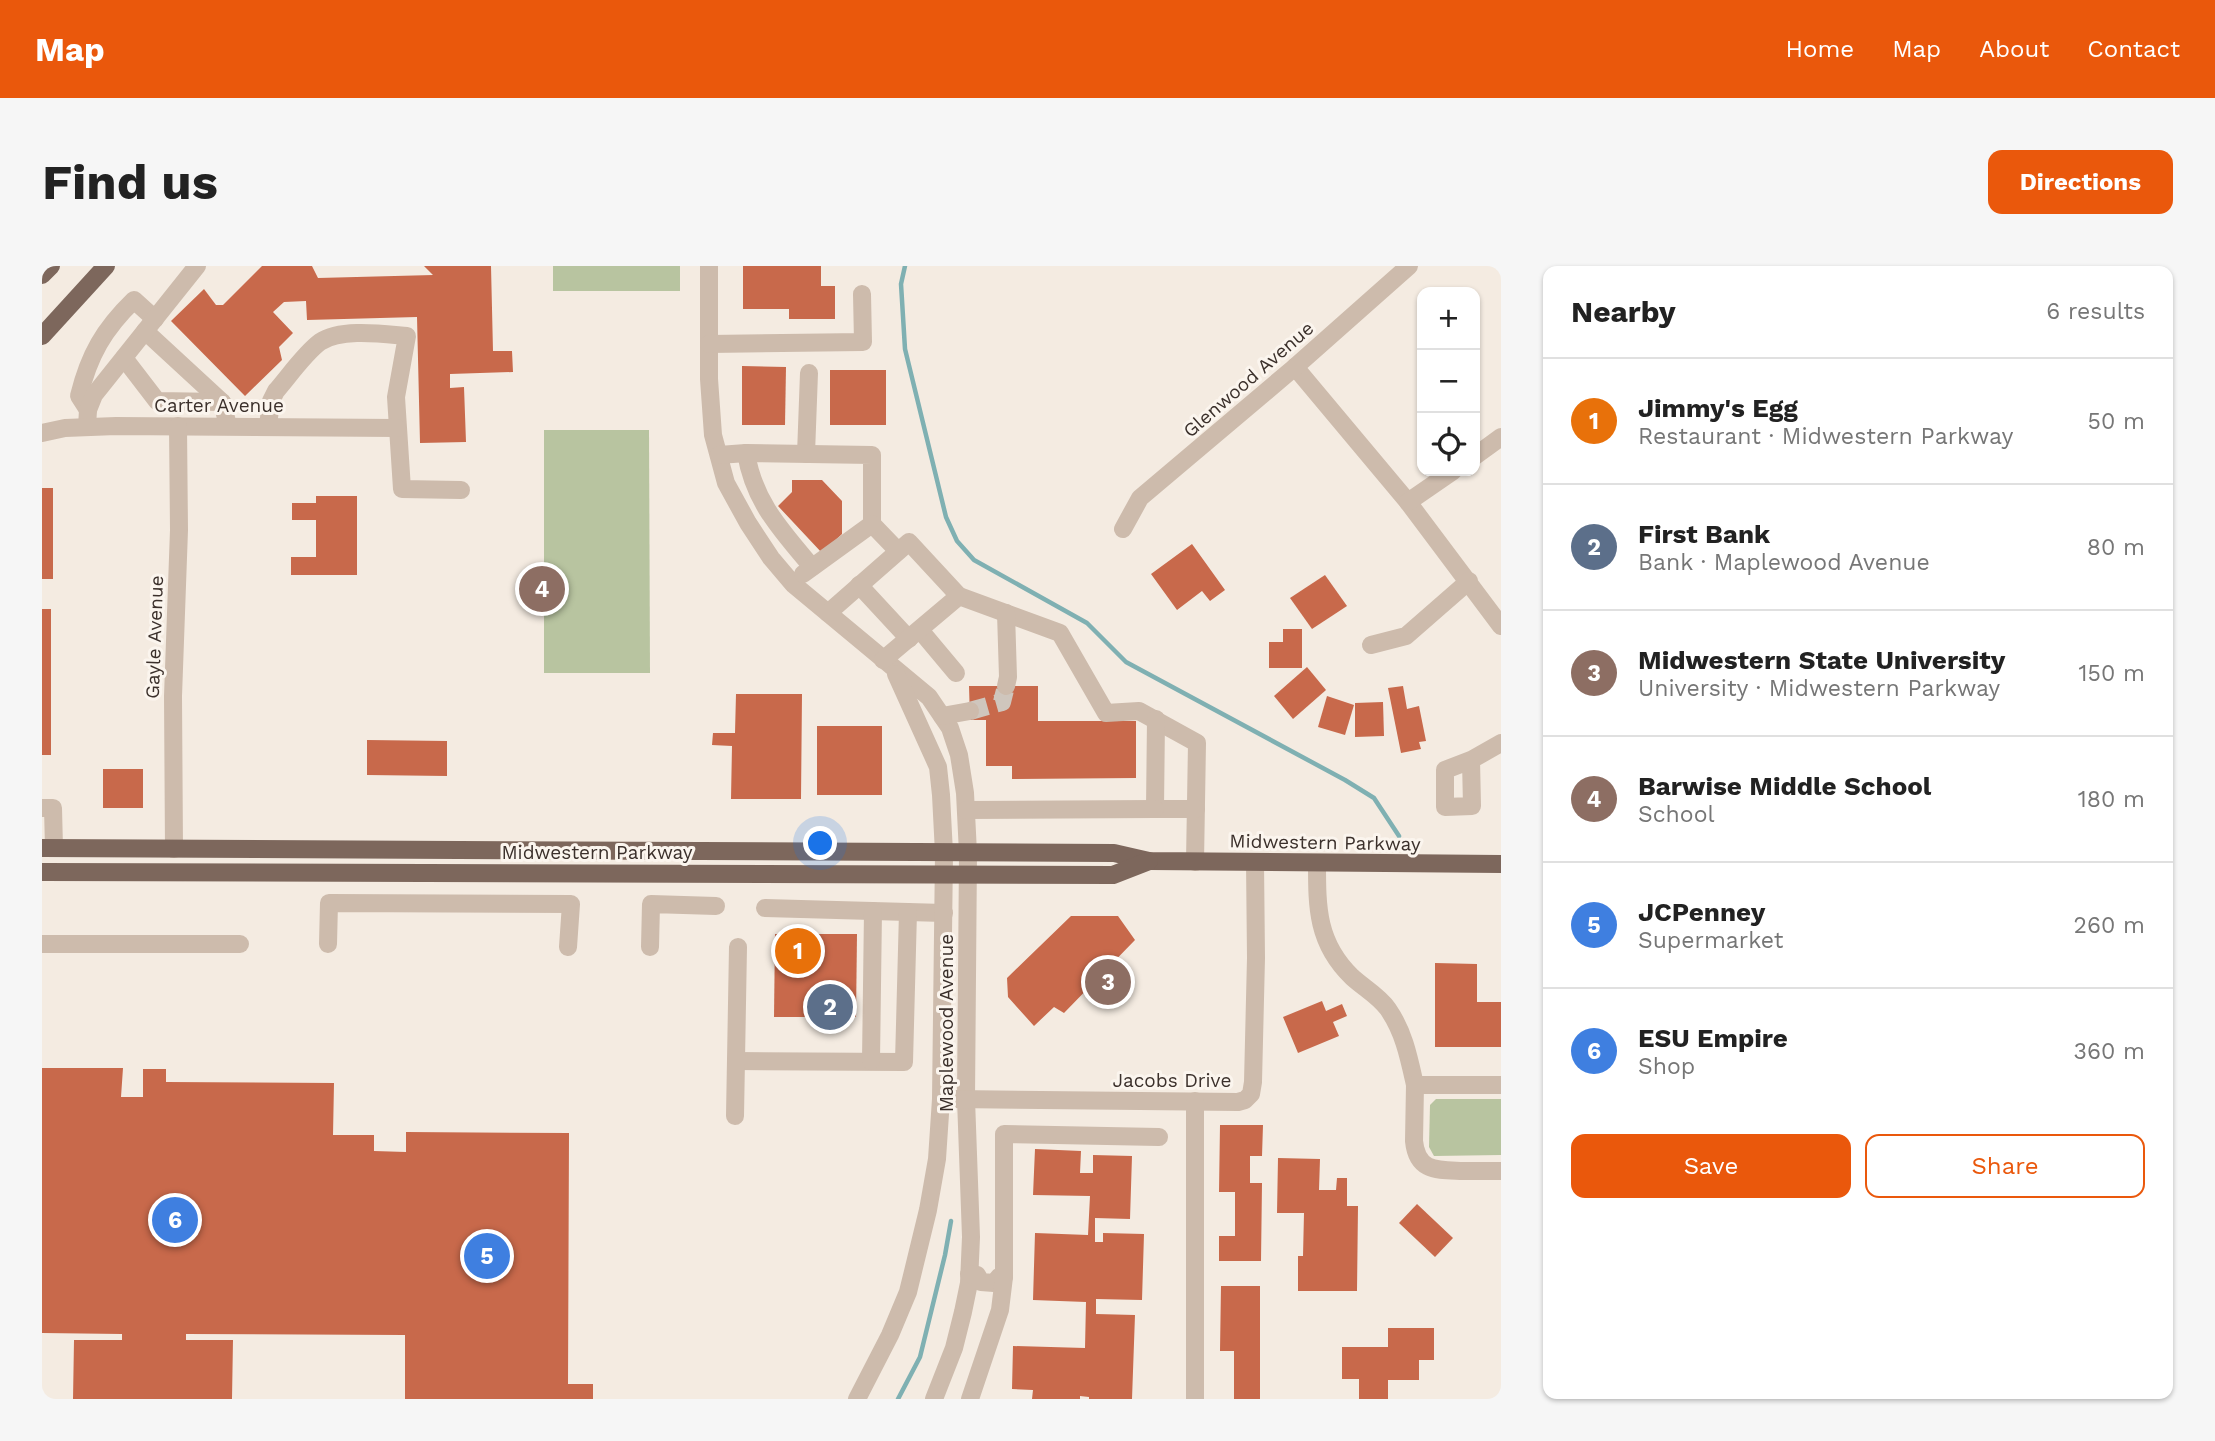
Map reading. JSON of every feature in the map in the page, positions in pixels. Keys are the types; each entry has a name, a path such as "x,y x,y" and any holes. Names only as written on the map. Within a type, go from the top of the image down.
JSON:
{"main road":[{"path":"42,275 51,266"},
{"path":"42,336 106,266"},
{"name":"Midwestern Parkway","path":"48,848 1114,853 1149,861 1501,864"},
{"path":"174,849 174,872"},
{"path":"288,849 288,873"},
{"path":"617,851 617,873"},
{"name":"Midwestern Parkway","path":"42,872 1113,875 1149,861"}],"street":[{"path":"88,418 94,396 197,266"},
{"name":"Maplewood Avenue","path":"709,266 709,379 713,435 726,483 771,558 793,584 929,697 950,729 959,755 968,853 966,1099 973,1274 954,1348 934,1399"},
{"name":"Glenwood Avenue","path":"1123,529 1140,498 1409,266"},
{"path":"709,344 863,342 862,295"},
{"path":"88,418 79,396 84,376 95,348 112,322 134,300 150,325 222,402 228,426"},
{"path":"268,426 271,401 276,391 320,342 336,335 407,335 396,397 402,489 461,490"},
{"path":"124,358 157,401 222,402"},
{"path":"1295,367 1408,502 1501,626"},
{"path":"806,454 809,373"},
{"name":"Carter Avenue","path":"42,433 65,428 88,418 178,426 397,428"},
{"name":"Gayle Avenue","path":"174,849 173,696 179,530 178,426"},
{"path":"1480,452 1501,437"},
{"path":"746,453 750,475 770,517 812,567"},
{"path":"719,455 872,455 872,524 898,551"},
{"path":"1408,502 1446,476"},
{"path":"793,584 872,524"},
{"path":"828,613 909,542 959,596 1060,633 1106,713 1139,711 1197,743 1195,862"},
{"path":"1371,645 1406,636 1469,581"},
{"path":"859,585 957,673"},
{"path":"888,664 914,634 959,596"},
{"path":"1006,613 1006,686"},
{"name":"Maplewood Avenue","path":"857,1399 890,1335 908,1292 937,1159 942,1099 942,795 938,767 888,664"},
{"path":"942,716 970,711"},
{"path":"1155,809 1156,719"},
{"path":"1471,760 1501,743"},
{"path":"42,808 53,808 48,848"},
{"path":"966,810 1196,809"},
{"name":"Jacobs Drive","path":"942,1099 1245,1100 1251,1094 1256,958 1255,862"},
{"path":"1317,863 1317,910 1329,947 1345,970 1387,1008 1404,1038 1415,1085 1415,1150 1421,1161 1436,1170 1501,1171"},
{"path":"328,944 329,903 571,904 568,947"},
{"path":"650,947 651,904 716,906"},
{"path":"765,908 944,913"},
{"path":"872,1061 873,911"},
{"path":"736,1060 904,1062 908,912"},
{"path":"42,944 240,944"},
{"path":"734,1116 738,947"},
{"path":"1415,1085 1501,1085"},
{"path":"1195,1101 1195,1399"},
{"path":"970,1399 1000,1310 1004,1134 1159,1137"},
{"path":"973,1274 981,1282 994,1283 1002,1277"}],"green space":[{"path":"553,266 680,266 680,291 553,291"},
{"path":"544,430 649,430 650,673 544,673"},
{"path":"1436,1099 1501,1099 1501,1155 1434,1156 1429,1147 1430,1105"}],"building":[{"path":"262,266 312,266 318,278 433,275 424,266 491,266 493,351 512,351 513,372 450,374 450,388 464,387 466,442 420,443 417,317 307,320 306,301 284,302 273,312 293,333 279,347 282,360 245,396 171,321 204,289 216,305 223,305"},
{"path":"743,266 821,266 821,286 835,286 835,319 789,319 789,309 743,309"},
{"path":"742,366 786,367 785,425 742,425"},
{"path":"830,370 886,370 886,425 830,425"},
{"path":"792,480 822,480 842,501 842,534 822,553 778,506 792,492"},
{"path":"42,488 53,488 53,579 42,579"},
{"path":"316,496 357,496 357,575 291,575 291,557 316,557 316,520 292,520 292,503 316,503"},
{"path":"1192,544 1225,590 1210,601 1202,591 1177,610 1151,574"},
{"path":"1325,575 1347,606 1312,629 1290,598"},
{"path":"42,609 51,609 51,755 42,755"},
{"path":"1283,629 1302,629 1302,668 1269,668 1269,642 1283,642"},
{"path":"1307,667 1326,690 1293,719 1274,696"},
{"path":"969,686 1038,686 1038,721 1136,721 1136,778 1012,779 1012,766 986,766 986,720 970,720"},
{"path":"1403,686 1407,709 1419,706 1426,741 1419,742 1421,749 1401,753 1388,688"},
{"path":"736,694 802,694 801,799 731,799 732,746 712,745 713,733 735,733"},
{"path":"1327,696 1354,705 1345,735 1318,727"},
{"path":"1383,702 1384,736 1355,737 1355,703"},
{"path":"817,726 882,726 882,795 817,795"},
{"path":"367,740 447,741 447,776 367,775"},
{"path":"103,769 143,769 143,808 103,808"},
{"path":"1071,916 1118,916 1135,940 1064,1013 1054,1007 1034,1026 1008,997 1007,978"},
{"path":"775,934 857,934 856,1017 774,1017"},
{"path":"1435,963 1477,964 1477,1002 1501,1002 1501,1047 1435,1047"},
{"path":"1322,1001 1326,1011 1342,1004 1347,1016 1333,1022 1339,1036 1298,1053 1283,1017"},
{"path":"42,1068 123,1068 121,1097 143,1097 143,1069 166,1069 166,1082 334,1083 333,1135 374,1135 374,1151 406,1152 406,1132 569,1133 568,1384 593,1384 593,1399 405,1399 405,1335 186,1334 186,1340 233,1340 232,1399 73,1399 74,1340 122,1340 122,1334 42,1333"},
{"path":"1220,1125 1263,1125 1262,1156 1250,1156 1250,1183 1262,1183 1261,1261 1219,1261 1219,1236 1235,1236 1235,1192 1219,1192"},
{"path":"1035,1149 1081,1151 1080,1173 1093,1173 1093,1155 1132,1156 1130,1219 1095,1218 1095,1242 1103,1242 1103,1233 1144,1234 1142,1300 1096,1299 1096,1314 1135,1315 1132,1399 1089,1399 1080,1396 1080,1399 1032,1399 1033,1390 1012,1389 1013,1346 1085,1348 1086,1302 1033,1300 1035,1233 1088,1235 1090,1196 1033,1195"},
{"path":"1278,1158 1320,1159 1319,1190 1336,1190 1337,1178 1347,1178 1347,1206 1358,1206 1357,1291 1298,1291 1298,1256 1303,1256 1304,1213 1277,1213"},
{"path":"1417,1204 1453,1238 1435,1257 1399,1223"},
{"path":"1221,1286 1260,1286 1260,1399 1234,1399 1234,1351 1220,1351"},
{"path":"1388,1328 1434,1328 1434,1360 1419,1360 1419,1380 1388,1380 1388,1399 1359,1399 1359,1379 1342,1379 1342,1347 1388,1347"}],"waterway":[{"path":"905,266 901,284 905,349 946,517 957,541 974,560 1087,623 1126,662 1374,798 1399,836"},
{"path":"898,1399 920,1357 951,1221"}],"tunnel":[{"path":"970,711 1002,702 1006,686"}],"place":[{"name":"Barwise Middle School","path":"542,589"},
{"name":"Jimmy's Egg","path":"798,951"},
{"name":"Midwestern State University","path":"1108,982"},
{"name":"First Bank","path":"830,1007"},
{"name":"ESU Empire","path":"175,1220"},
{"name":"JCPenney","path":"487,1256"}]}
